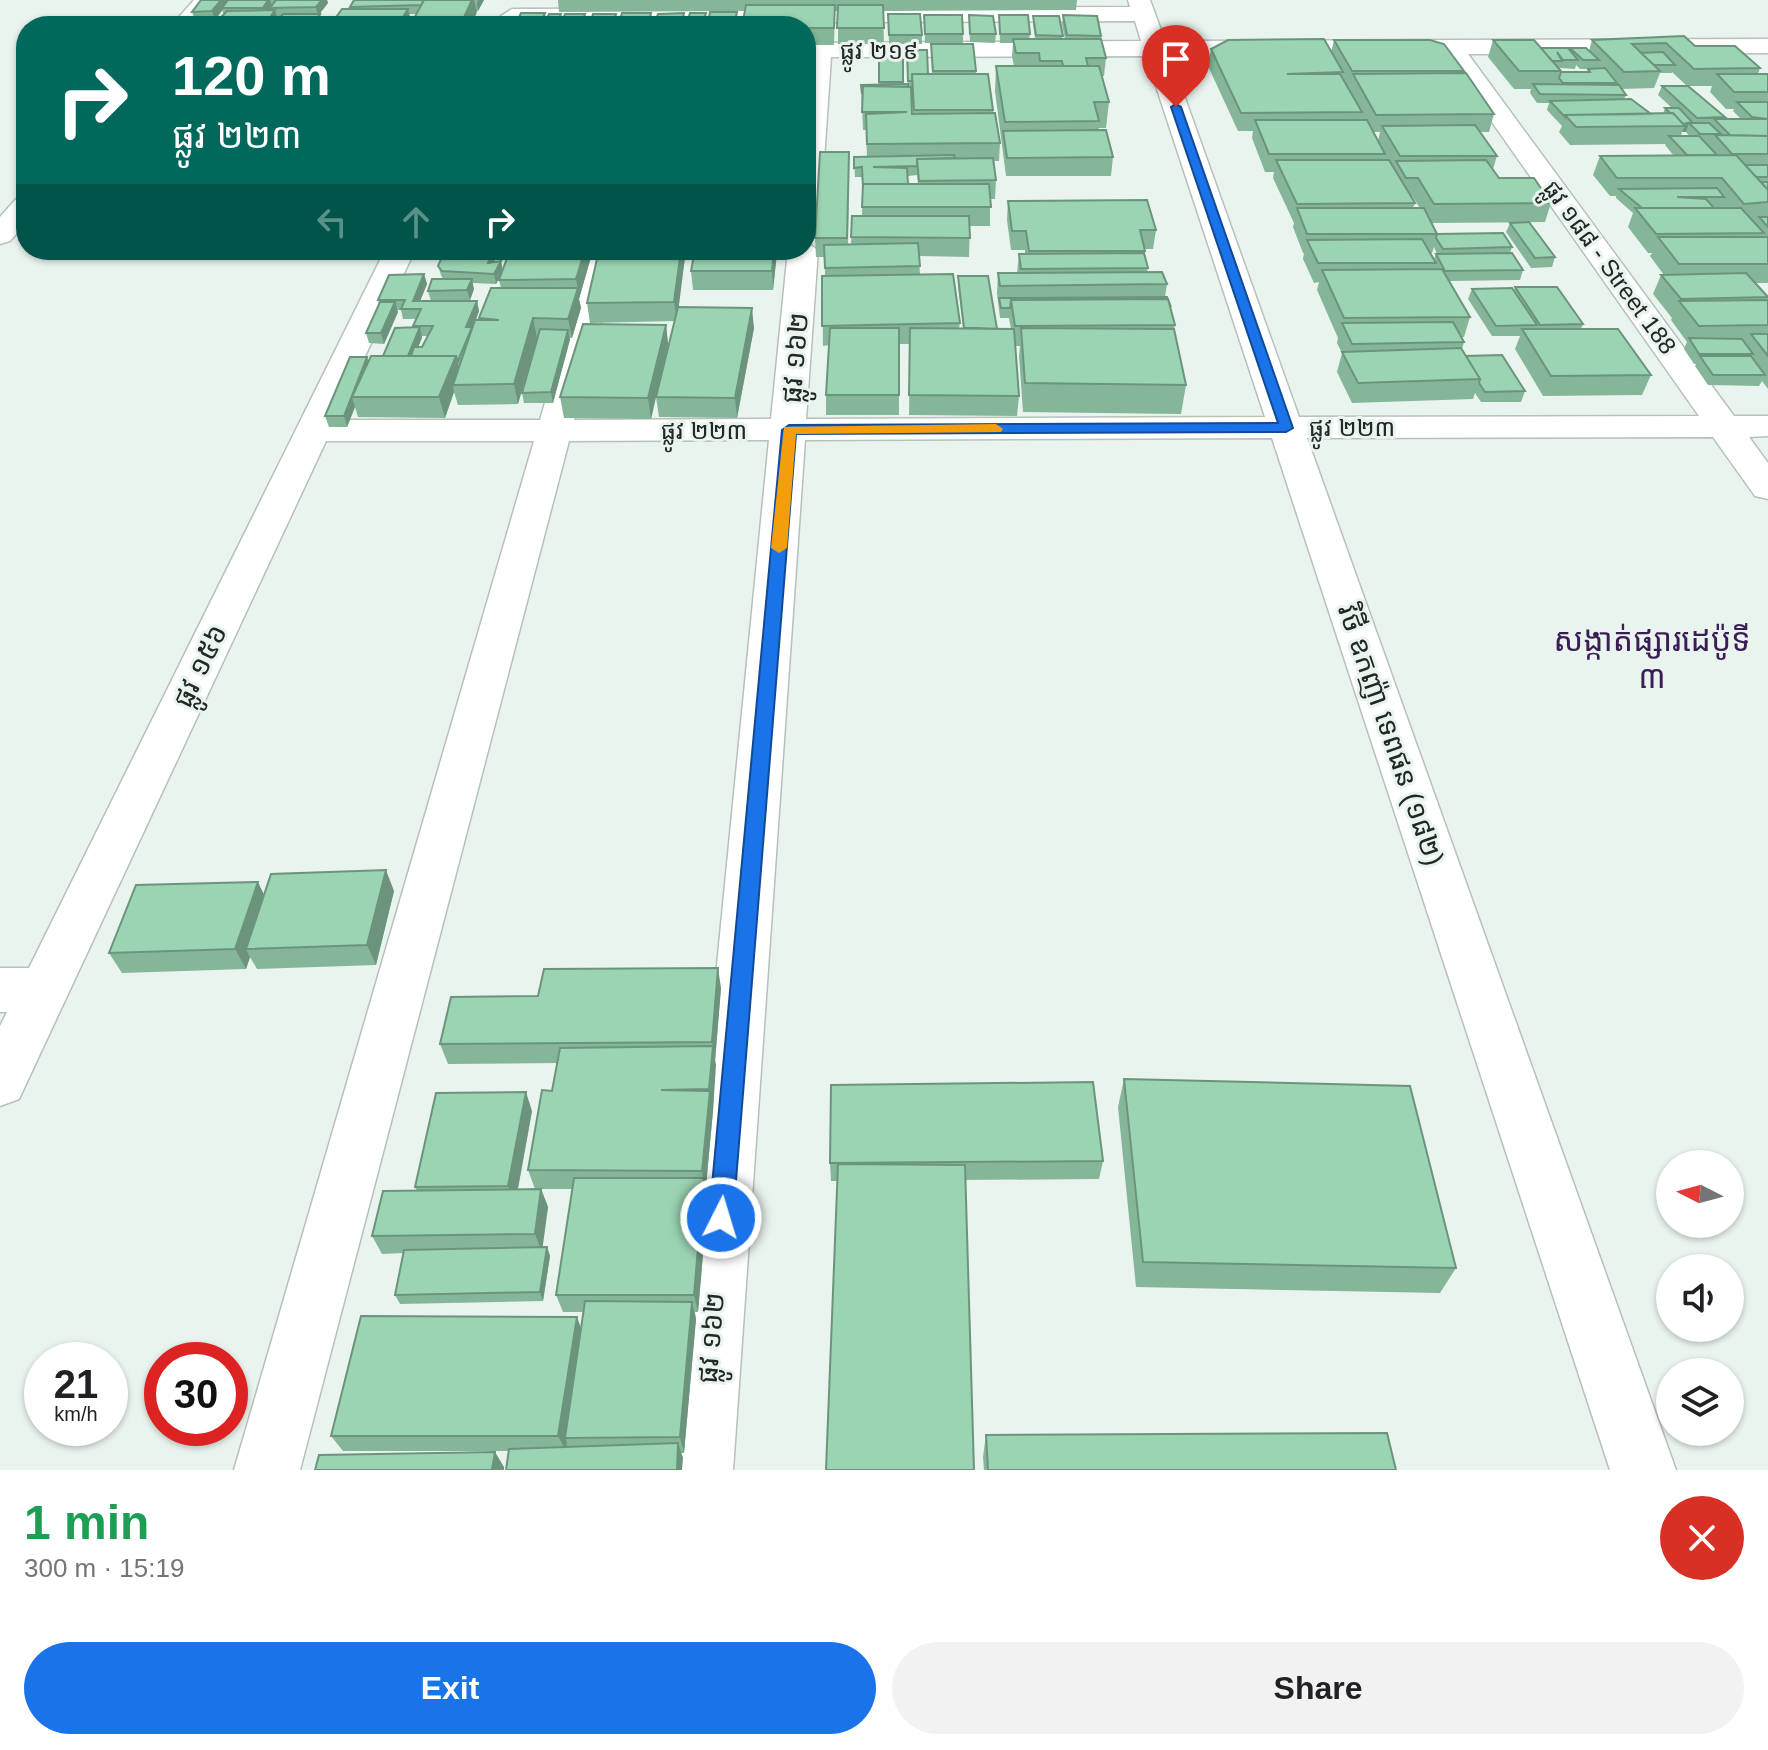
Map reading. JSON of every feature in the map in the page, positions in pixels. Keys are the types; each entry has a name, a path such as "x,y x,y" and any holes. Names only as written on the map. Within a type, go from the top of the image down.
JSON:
{"street":[{"path":"192,16 206,0"},
{"path":"513,14 694,16"},
{"path":"816,17 1147,21"},
{"name":"ផ្លូវ ២១៩","path":"816,50 1147,21 1451,47 1758,46"},
{"name":"វិថី ឧកញ៉ា ទេពផន (១៨២)","path":"1147,21 1643,1470"},
{"path":"1758,46 1768,64"},
{"name":"ផ្លូវ ១៨៨ - Street 188","path":"1451,47 1768,488"},
{"path":"0,235 16,217"},
{"name":"ផ្លូវ ១៥៦","path":"0,1082 22,990 312,431 395,260"},
{"path":"267,1470 601,260"},
{"name":"ផ្លូវ ១៦២","path":"700,1470 802,260"},
{"name":"ផ្លូវ ២២៣","path":"312,431 1768,426"}],"building":[{"path":"201,0 221,0 212,11 192,12"},
{"path":"228,0 268,0 263,8 222,8"},
{"path":"276,0 322,0 316,7 270,8"},
{"path":"354,0 424,0 421,5 350,7"},
{"path":"424,0 472,0 465,16 415,16"},
{"path":"746,5 835,5 834,28 816,28 816,16 744,16"},
{"path":"838,5 883,5 884,28 837,28"},
{"path":"342,9 408,9 404,16 337,16"},
{"path":"275,10 271,16 222,16 227,11"},
{"path":"710,12 737,12 736,16 709,16"},
{"path":"521,13 545,13 544,16 520,16"},
{"path":"622,13 651,13 650,16 621,16"},
{"path":"684,13 683,16 658,14"},
{"path":"690,13 706,13 705,16 689,16"},
{"path":"283,14 320,14 319,16 282,16"},
{"path":"565,14 585,14 584,16"},
{"path":"593,14 616,14 615,16"},
{"path":"888,14 920,14 922,35 889,35"},
{"path":"924,15 962,15 963,34 925,34"},
{"path":"969,15 993,16 996,34 970,34"},
{"path":"999,15 1028,15 1030,34 1000,34"},
{"path":"1063,15 1097,16 1101,36 1067,35"},
{"path":"1033,16 1059,16 1063,36 1036,35"},
{"path":"1684,36 1695,46 1735,46 1760,68 1694,69 1666,43 1632,44 1660,71 1624,72 1592,40"},
{"path":"1013,39 1101,39 1106,58 1086,58 1088,66 1063,66 1062,61 1040,61 1039,53 1016,53"},
{"path":"1324,39 1343,72 1287,74 1340,74 1362,112 1241,113 1211,49 1228,40"},
{"path":"1334,40 1430,40 1444,44 1464,71 1352,71"},
{"path":"1493,40 1534,40 1561,71 1519,71"},
{"path":"931,44 973,44 976,71 933,71"},
{"path":"1541,48 1568,48 1578,60 1563,60 1557,52 1562,61 1552,61"},
{"path":"1570,48 1586,48 1599,60 1583,60"},
{"path":"907,50 927,50 928,74 912,74 912,81 908,81"},
{"path":"879,52 903,52 903,82 879,82"},
{"path":"1663,52 1675,65 1654,65 1641,53"},
{"path":"996,66 1099,66 1109,102 1094,102 1099,121 1005,122"},
{"path":"1605,68 1617,83 1563,83 1559,78 1561,72 1590,72 1588,69"},
{"path":"1466,73 1494,114 1376,115 1353,74"},
{"path":"912,74 988,74 993,110 914,110"},
{"path":"1717,74 1768,74 1768,92 1734,92"},
{"path":"908,84 908,87 863,86 862,94 861,85"},
{"path":"1533,84 1619,85 1626,95 1540,94"},
{"path":"863,86 911,87 912,114 995,113 1000,143 867,144 866,114 907,112 862,112"},
{"path":"1662,86 1688,86 1725,117 1697,118"},
{"path":"1631,99 1651,114 1565,117 1550,101"},
{"path":"1737,102 1768,102 1768,119 1752,117"},
{"path":"1665,108 1679,108 1692,122 1683,124"},
{"path":"1673,113 1685,126 1576,127 1565,115"},
{"path":"1714,119 1768,119 1768,136 1730,135"},
{"path":"1255,120 1367,120 1385,154 1269,154"},
{"path":"1689,123 1709,123 1721,134 1700,134"},
{"path":"1475,125 1497,156 1400,156 1382,126"},
{"path":"1106,130 1113,157 1007,158 1003,131"},
{"path":"1715,135 1768,136 1768,154 1732,154"},
{"path":"1669,136 1699,136 1717,155 1687,155"},
{"path":"820,152 849,152 847,238 816,238"},
{"path":"954,155 955,158 917,159 917,166 873,167 907,168 908,184 863,184 863,188 862,167 854,168 854,157"},
{"path":"1736,155 1768,190 1768,202 1744,204 1722,178 1617,178 1600,156"},
{"path":"993,158 996,180 919,181 917,159"},
{"path":"1276,160 1389,160 1415,203 1297,204"},
{"path":"1486,160 1499,178 1534,178 1551,203 1434,204 1418,178 1406,178 1396,161"},
{"path":"1745,165 1768,165 1768,177 1756,177"},
{"path":"863,184 989,184 991,207 862,207"},
{"path":"1717,188 1724,197 1677,197 1706,199 1714,208 1642,208 1619,189"},
{"path":"1147,200 1156,230 1140,230 1145,251 1029,251 1026,231 1012,231 1008,201"},
{"path":"1297,208 1424,208 1437,234 1307,234"},
{"path":"1635,208 1741,208 1764,233 1656,234"},
{"path":"852,216 969,216 970,238 851,237"},
{"path":"1759,217 1768,217 1768,227"},
{"path":"1529,222 1555,257 1535,258 1510,223"},
{"path":"1503,233 1512,247 1443,249 1436,238 1437,234"},
{"path":"1658,237 1768,237 1768,264 1679,264"},
{"path":"1422,239 1436,263 1318,263 1307,240"},
{"path":"918,243 920,266 825,268 824,245"},
{"path":"1144,253 1148,268 1021,269 1019,254"},
{"path":"1512,253 1523,270 1445,271 1436,254"},
{"path":"441,260 501,261 494,274 442,271 438,266"},
{"path":"506,260 582,260 576,279 499,280"},
{"path":"597,260 680,260 674,302 587,303"},
{"path":"693,260 773,260 772,271 691,271"},
{"path":"1442,269 1470,317 1344,318 1322,270"},
{"path":"1162,272 1167,284 1000,286 998,273"},
{"path":"1746,273 1768,297 1681,299 1661,275"},
{"path":"424,274 413,301 477,301 466,327 472,327 458,361 456,356 411,356 414,347 422,347 433,326 413,326 421,309 401,309 405,300 378,300 389,275"},
{"path":"953,274 960,323 822,326 822,276"},
{"path":"958,276 988,276 997,329 964,328"},
{"path":"432,279 472,279 467,290 428,291"},
{"path":"1515,287 1557,287 1583,324 1540,325"},
{"path":"491,288 578,288 568,319 533,318 514,384 453,385 475,320 499,320 479,318"},
{"path":"1512,288 1537,325 1496,326 1472,289"},
{"path":"1167,297 1011,300 1010,308 1001,308 999,298"},
{"path":"1168,299 1175,325 1015,326 1011,300"},
{"path":"1768,300 1768,325 1699,326 1679,301"},
{"path":"380,302 395,302 381,333 366,333"},
{"path":"678,307 752,308 735,398 656,397"},
{"path":"1453,322 1464,342 1352,344 1342,323"},
{"path":"583,324 666,325 648,398 560,397"},
{"path":"420,327 408,356 383,356 395,328"},
{"path":"830,328 899,328 899,395 826,395"},
{"path":"910,328 1014,329 1019,396 909,395"},
{"path":"1021,328 1174,329 1186,385 1025,383"},
{"path":"540,329 568,330 551,392 522,393"},
{"path":"1522,329 1618,329 1651,375 1551,376"},
{"path":"1751,334 1768,334 1768,356"},
{"path":"1689,338 1742,339 1753,354 1699,354"},
{"path":"1461,348 1480,379 1358,383 1342,352"},
{"path":"1502,355 1525,391 1485,392 1466,356"},
{"path":"371,356 456,356 439,397 352,397"},
{"path":"1700,356 1751,356 1765,375 1713,375"},
{"path":"350,357 367,357 344,416 325,416"},
{"path":"386,870 367,945 246,949 271,874"},
{"path":"258,882 235,949 109,953 136,885"},
{"path":"718,968 712,1042 440,1044 451,997 538,996 544,969"},
{"path":"713,1046 709,1089 661,1090 710,1091 702,1171 528,1170 542,1090 552,1091 560,1048"},
{"path":"1124,1079 1410,1086 1456,1268 1143,1262"},
{"path":"1093,1082 1103,1161 830,1163 831,1085"},
{"path":"526,1092 508,1186 415,1187 436,1093"},
{"path":"838,1164 965,1165 974,1470 826,1470"},
{"path":"574,1178 704,1178 694,1295 556,1295"},
{"path":"541,1189 535,1234 372,1236 383,1191"},
{"path":"547,1247 540,1292 395,1295 404,1250"},
{"path":"585,1301 692,1302 680,1437 565,1438"},
{"path":"361,1316 577,1317 558,1436 331,1436"},
{"path":"1387,1433 1396,1470 988,1470 986,1435"},
{"path":"678,1443 677,1470 506,1470 509,1449"},
{"path":"495,1452 492,1470 315,1470 319,1455"}],"slow traffic":[{"path":"779,548 789,430 996,429"}],"district":[{"name":"សង្កាត់ផ្សារដេប៉ូទី ៣","path":"1652,658"}],"route":[{"path":"721,1218 789,430 1286,428 1176,107"}]}
